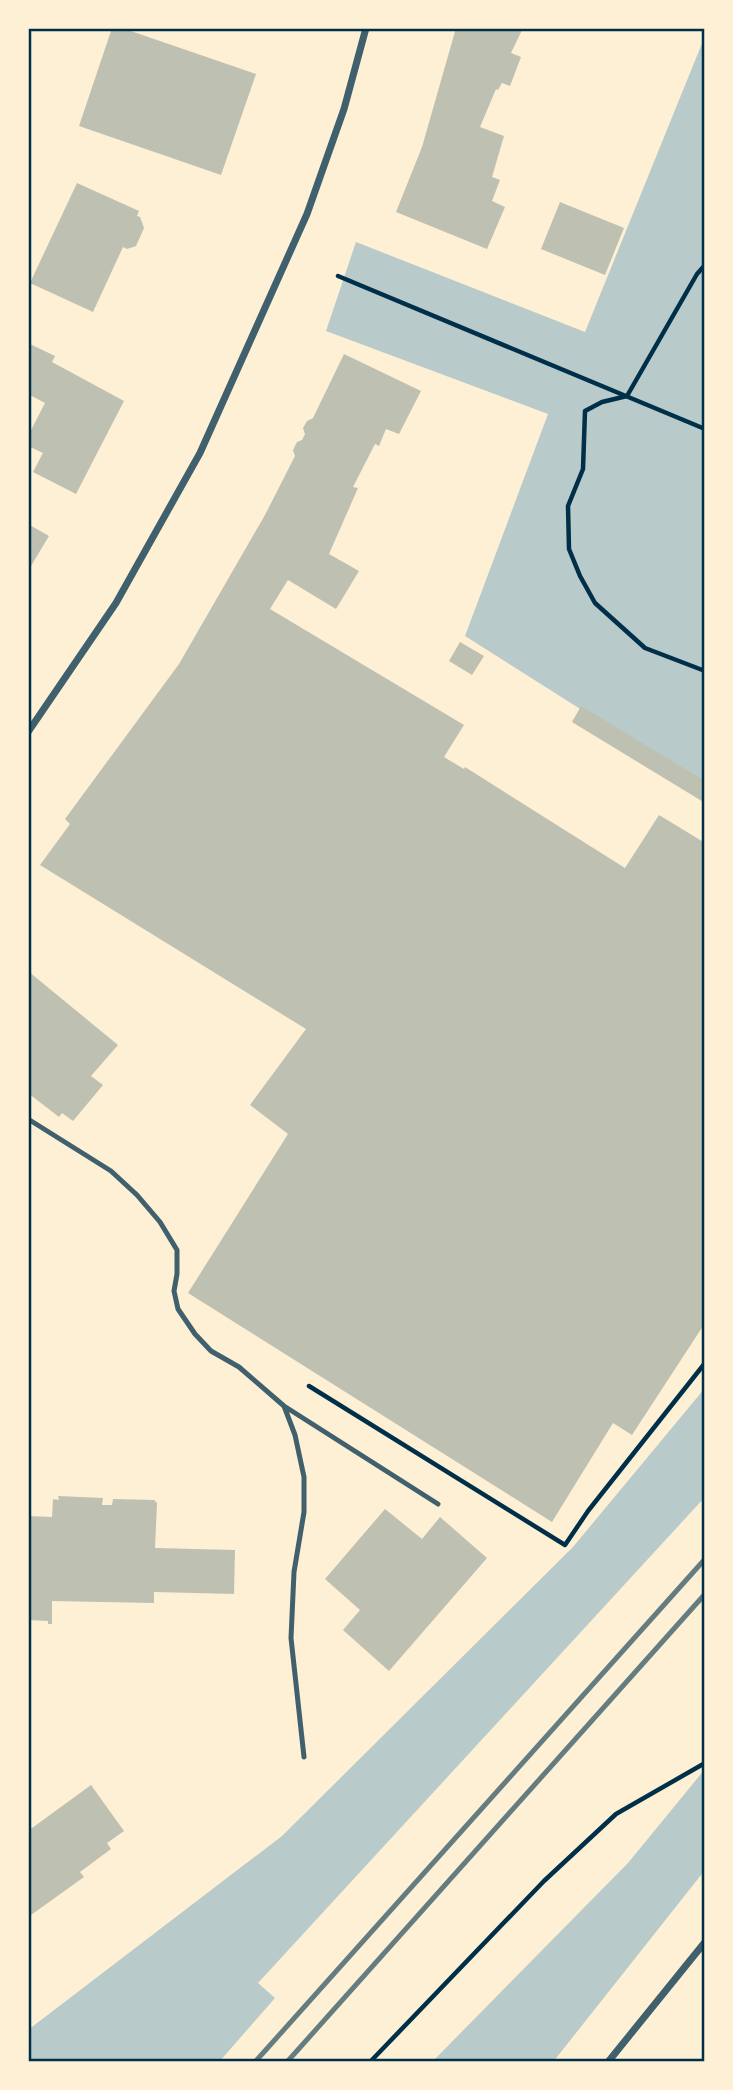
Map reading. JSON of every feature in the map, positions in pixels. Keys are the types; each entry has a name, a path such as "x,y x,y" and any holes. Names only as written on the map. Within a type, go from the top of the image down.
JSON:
{"street":[{"path":"28,732 116,603 200,453 307,214 344,109 366,28"},
{"path":"608,2062 705,1942"}],"lane":[{"path":"28,1119 111,1171 137,1195 160,1222 177,1250 174,1291 178,1309 211,1351 239,1367 284,1406 438,1504"},
{"path":"284,1406 295,1435 304,1477 304,1512 295,1573 291,1638 304,1757"}],"path":[{"path":"705,265 661,334 627,396 602,402 585,411 583,469 568,506 569,549 595,603 645,648 705,671"},
{"path":"338,276 705,429"},
{"path":"300,1381 565,1545 588,1511 705,1363"},
{"path":"370,2062 544,1881 616,1814 705,1763"}],"shaded area":[{"path":"705,36 705,788 465,636 548,414 326,331 356,242 585,332"},
{"path":"705,1388 705,1497 258,1983 275,1998 219,2062 28,2062 28,2030 282,1836 573,1547"},
{"path":"705,1769 705,1870 553,2062 432,2062 628,1863"}],"building":[{"path":"112,28 122,28 256,74 221,175 79,126"},
{"path":"456,28 523,28 511,53 521,57 510,86 502,83 498,90 496,89 480,127 504,136 492,177 500,180 492,201 505,207 487,249 396,212 422,147"},
{"path":"77,183 139,211 137,216 144,228 136,246 127,249 123,247 93,312 30,283"},
{"path":"560,202 624,228 605,275 541,249"},
{"path":"30,344 55,356 52,362 124,401 76,494 33,472 43,453 28,446 28,436 45,403 28,394"},
{"path":"344,354 421,391 399,434 386,429 379,446 375,444 353,487 358,488 329,554 359,571 336,609 288,580 270,609 464,725 444,757 464,769 465,767 625,868 659,815 705,843 705,1323 632,1435 613,1423 552,1522 188,1293 288,1134 250,1105 306,1029 40,865 70,824 65,819 179,664 265,515 295,456 293,450 305,434 303,428 307,421 313,418"},
{"path":"28,524 49,536 28,571"},
{"path":"460,642 484,656 472,675 449,661"},
{"path":"581,706 705,781 705,803 572,722"},
{"path":"28,971 118,1045 91,1076 103,1085 73,1121 62,1113 59,1117 28,1093"},
{"path":"58,1496 103,1498 102,1505 112,1505 113,1499 154,1500 157,1503 155,1548 235,1550 234,1594 154,1592 154,1603 52,1601 52,1624 48,1624 48,1621 28,1620 28,1516 52,1517 53,1499 59,1500"},
{"path":"385,1509 422,1539 440,1517 487,1558 389,1671 343,1630 360,1610 325,1579"},
{"path":"91,1785 124,1831 107,1843 111,1849 80,1872 84,1877 31,1915 28,1911 28,1831"}],"railway":[{"path":"255,2062 705,1559"},
{"path":"287,2062 705,1594"}]}
